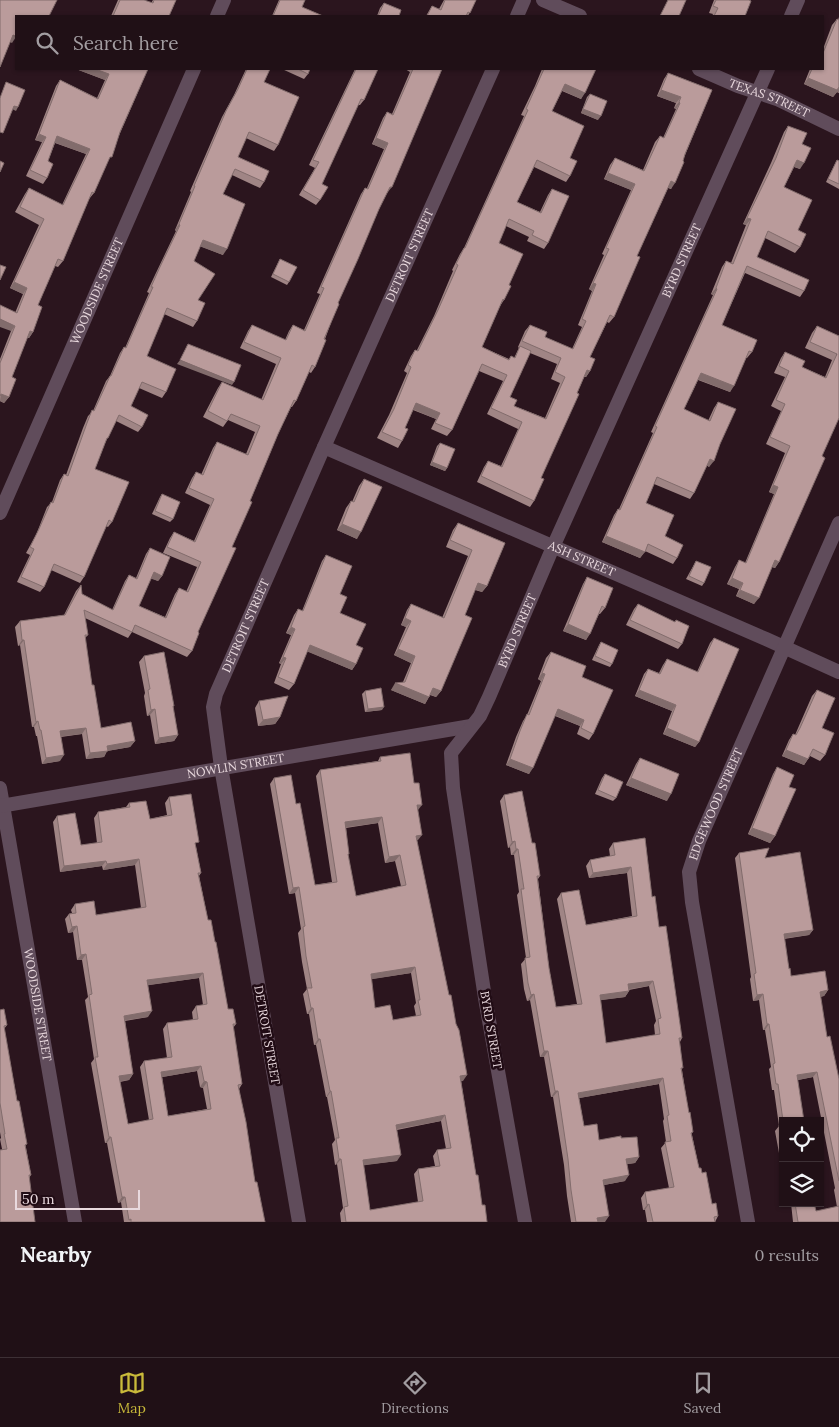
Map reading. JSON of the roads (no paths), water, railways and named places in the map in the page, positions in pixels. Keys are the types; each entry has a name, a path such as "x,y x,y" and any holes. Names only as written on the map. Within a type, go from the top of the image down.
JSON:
{"street":[{"path":"217,15 224,0"},
{"path":"517,15 524,0"},
{"path":"543,0 578,15"},
{"path":"791,15 798,0"},
{"name":"WOODSIDE STREET","path":"0,513 194,70"},
{"name":"DETROIT STREET","path":"299,1222 220,767 213,707 216,694 324,447 494,70"},
{"name":"TEXAS STREET","path":"701,70 777,100 839,129"},
{"name":"BYRD STREET","path":"525,1222 485,998 453,788 451,754 480,716 489,697 553,547 768,70"},
{"name":"ASH STREET","path":"324,447 839,672"},
{"name":"EDGEWOOD STREET","path":"748,1222 692,902 689,872 699,841 839,523"},
{"name":"NOWLIN STREET","path":"2,805 471,726"},
{"name":"WOODSIDE STREET","path":"0,788 75,1222"}]}
